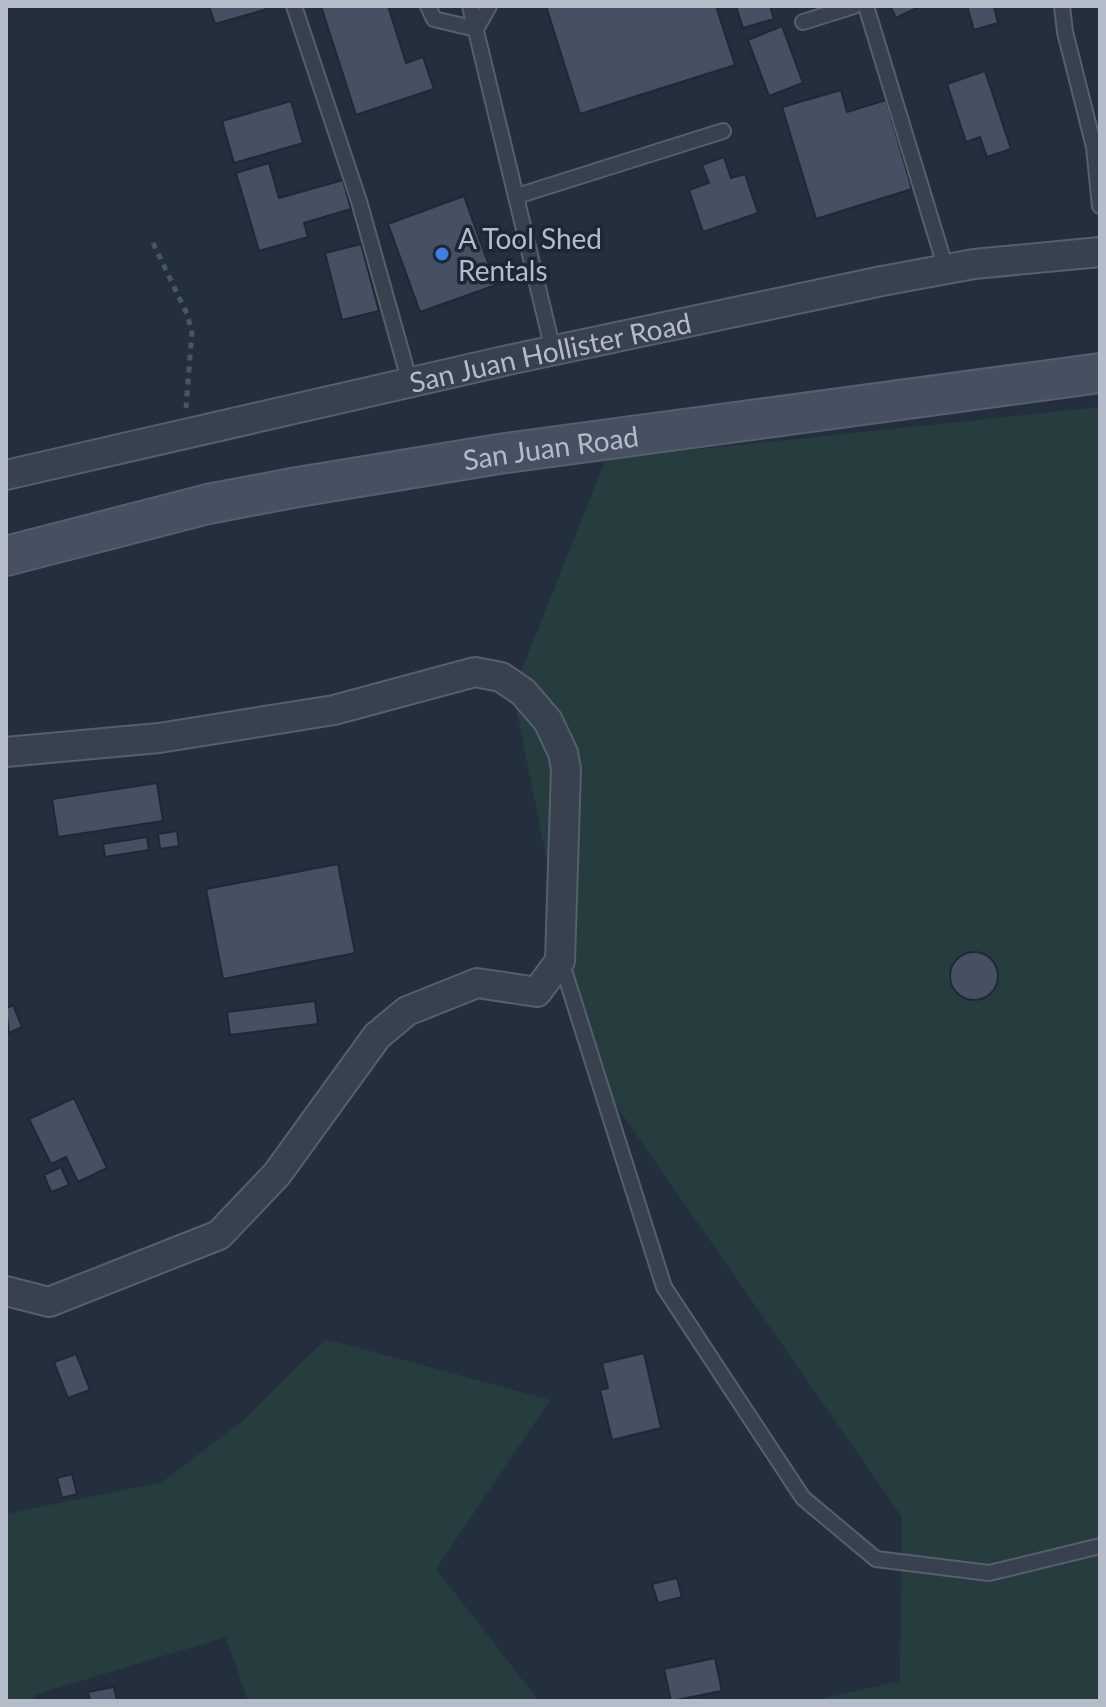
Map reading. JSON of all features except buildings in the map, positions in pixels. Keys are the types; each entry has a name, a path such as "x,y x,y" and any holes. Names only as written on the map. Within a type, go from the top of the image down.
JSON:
{"main road":[{"name":"San Juan Road","path":"6,556 208,504 314,484 499,454 1100,373"}],"street":[{"name":"San Juan Hollister Road","path":"6,475 553,350 946,269 1100,252"},
{"path":"6,752 159,738 334,710 475,672 501,677 535,705 548,721 563,753 567,789 560,961 537,992 477,983 407,1011 377,1036 277,1174 219,1235 49,1302 6,1291"}],"lane":[{"path":"294,6 359,201 410,383"},
{"path":"428,6 434,19 476,29"},
{"path":"470,6 553,350"},
{"path":"476,29 489,6"},
{"path":"803,22 854,6"},
{"path":"866,6 946,269"},
{"path":"1062,6 1065,32 1098,159 1100,206"},
{"path":"517,196 723,131"},
{"path":"560,961 664,1287 803,1498 876,1559 989,1573 1100,1546"}],"path":[{"path":"153,243 187,314 192,332 184,436"}],"green space":[{"path":"1100,407 1100,1701 811,1701 900,1681 902,1517 588,1065 513,692 606,459"},
{"path":"326,1339 550,1400 436,1569 539,1701 248,1701 226,1637 34,1695 35,1701 6,1701 6,1514 162,1482 239,1424"}],"place":[{"name":"A Tool Shed Rentals","path":"442,254"}]}
